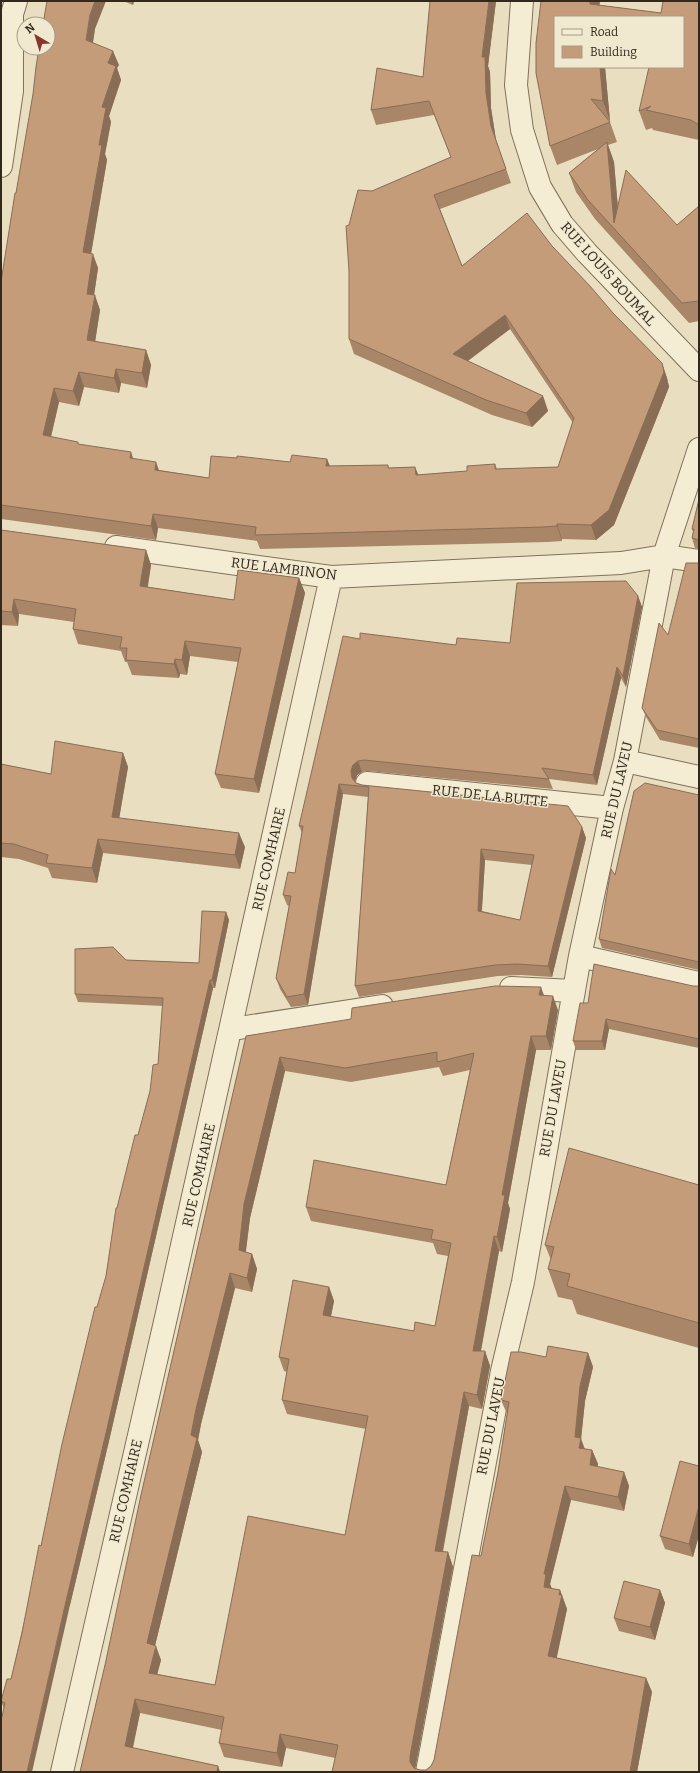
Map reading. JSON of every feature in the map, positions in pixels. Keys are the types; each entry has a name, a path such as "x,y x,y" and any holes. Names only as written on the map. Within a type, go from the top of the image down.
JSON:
{"street":[{"name":"RUE LOUIS BOUMAL","path":"522,1 516,85 522,130 540,187 562,224 587,253 699,370"},
{"path":"1,166 12,92 10,9"},
{"name":"RUE DU LAVEU","path":"426,1772 499,1386 523,1282 580,956 612,808 625,761 664,556 699,448"},
{"name":"RUE LAMBINON","path":"95,544 331,577 621,563 664,556 699,561"},
{"name":"RUE COMHAIRE","path":"62,1772 233,1029 265,873 331,577"},
{"path":"625,761 699,777"},
{"name":"RUE DE LA BUTTE","path":"367,783 612,808"},
{"path":"580,956 699,983"},
{"path":"492,989 520,987 574,991"},
{"path":"233,1029 403,1003"}],"building":[{"path":"47,1 95,1 90,15 86,40 113,51 108,63 116,66 102,107 106,108 99,145 102,145 83,252 93,254 87,294 95,295 87,340 146,350 142,373 116,369 114,378 79,372 73,391 54,388 43,435 78,442 78,444 131,452 130,458 156,462 155,470 209,478 211,456 237,458 237,456 290,462 292,455 327,459 326,466 388,465 388,468 415,467 416,475 467,471 467,466 495,464 495,469 558,467 574,418 505,315 453,354 543,396 526,413 486,400 349,339 349,271 346,226 349,225 358,190 372,191 451,157 429,101 371,110 377,68 423,77 430,1 489,1 482,57 485,57 486,93 491,126 506,169 434,195 462,266 527,213 552,246 613,313 662,363 664,372 609,510 591,525 557,524 557,526 543,527 255,535 256,527 153,514 151,526 1,505 1,282 33,94 38,56 56,56 56,16 44,16"},
{"path":"541,1 590,1 590,4 661,13 663,1 699,1 699,125 691,120 646,110 651,106 639,111 649,68 684,68 684,16 554,16 554,68 600,68 603,101 591,99 610,122 550,146 536,73 536,43"},
{"path":"607,142 614,223 626,170 677,225 699,206 699,301 682,303 588,200 569,173"},
{"path":"699,499 699,540 692,538 694,529 692,529"},
{"path":"1,530 146,550 140,586 234,600 238,570 299,578 254,779 215,774 241,648 185,641 182,660 175,659 174,664 126,660 127,648 120,648 122,637 73,629 76,609 14,599 12,612 1,611"},
{"path":"686,563 699,563 699,739 657,730 642,708 659,623 668,635"},
{"path":"626,581 638,596 623,676 617,667 593,775 542,768 549,779 364,760 358,761 353,765 351,771 352,778 356,783 362,785 568,806 582,827 548,966 517,964 495,965 355,986 369,787 339,784 304,994 287,997 276,978 291,896 283,895 288,872 295,873 303,826 299,826 343,636 360,639 360,633 456,645 457,638 510,643 517,583","holes":["481,849 534,855 520,920 478,911"]},
{"path":"55,741 123,753 112,817 239,833 235,855 98,839 92,868 46,863 48,855 14,844 1,843 1,764 51,774"},
{"path":"645,783 699,795 699,962 599,939 611,869 615,875 634,791"},
{"path":"202,911 226,912 212,980 210,980 27,1772 1,1772 1,1721 5,1703 1,1701 7,1679 11,1679 62,1444 95,1307 97,1307 106,1276 116,1208 135,1135 138,1135 150,1091 153,1065 158,1064 163,998 75,994 75,949 113,947 126,960 199,963"},
{"path":"594,964 693,986 699,986 699,1039 606,1019 602,1041 573,1041 580,1003 588,1003"},
{"path":"495,986 541,987 539,995 553,996 546,1036 531,1036 502,1195 505,1195 497,1237 494,1236 473,1351 485,1351 477,1395 464,1392 435,1551 448,1552 410,1762 414,1768 426,1770 431,1766 434,1760 472,1555 481,1556 498,1472 509,1402 501,1400 511,1352 521,1352 546,1357 548,1346 588,1353 580,1386 575,1437 581,1438 579,1448 592,1450 590,1465 624,1472 618,1497 565,1486 544,1574 546,1574 544,1587 560,1590 559,1595 562,1595 548,1656 646,1678 630,1772 332,1772 338,1745 280,1734 277,1753 219,1743 224,1717 135,1699 125,1746 218,1766 217,1772 80,1772 105,1665 141,1495 246,1036 351,1019 352,1008","holes":["437,1052 437,1062 474,1053 446,1185 314,1160 306,1207 433,1230 431,1239 451,1243 435,1326 415,1322 414,1331 323,1315 329,1287 293,1280 279,1357 289,1359 282,1400 368,1416 345,1535 248,1516 215,1685 149,1673 156,1646 147,1643 197,1438 191,1435 196,1409 230,1273 247,1278 252,1254 239,1250 244,1204 280,1057 345,1068"]},
{"path":"569,1148 699,1185 699,1323 567,1286 570,1274 548,1269 554,1247 545,1245"},
{"path":"680,1461 699,1466 699,1506 689,1544 660,1536"},
{"path":"624,1581 660,1590 650,1627 614,1618"}]}
